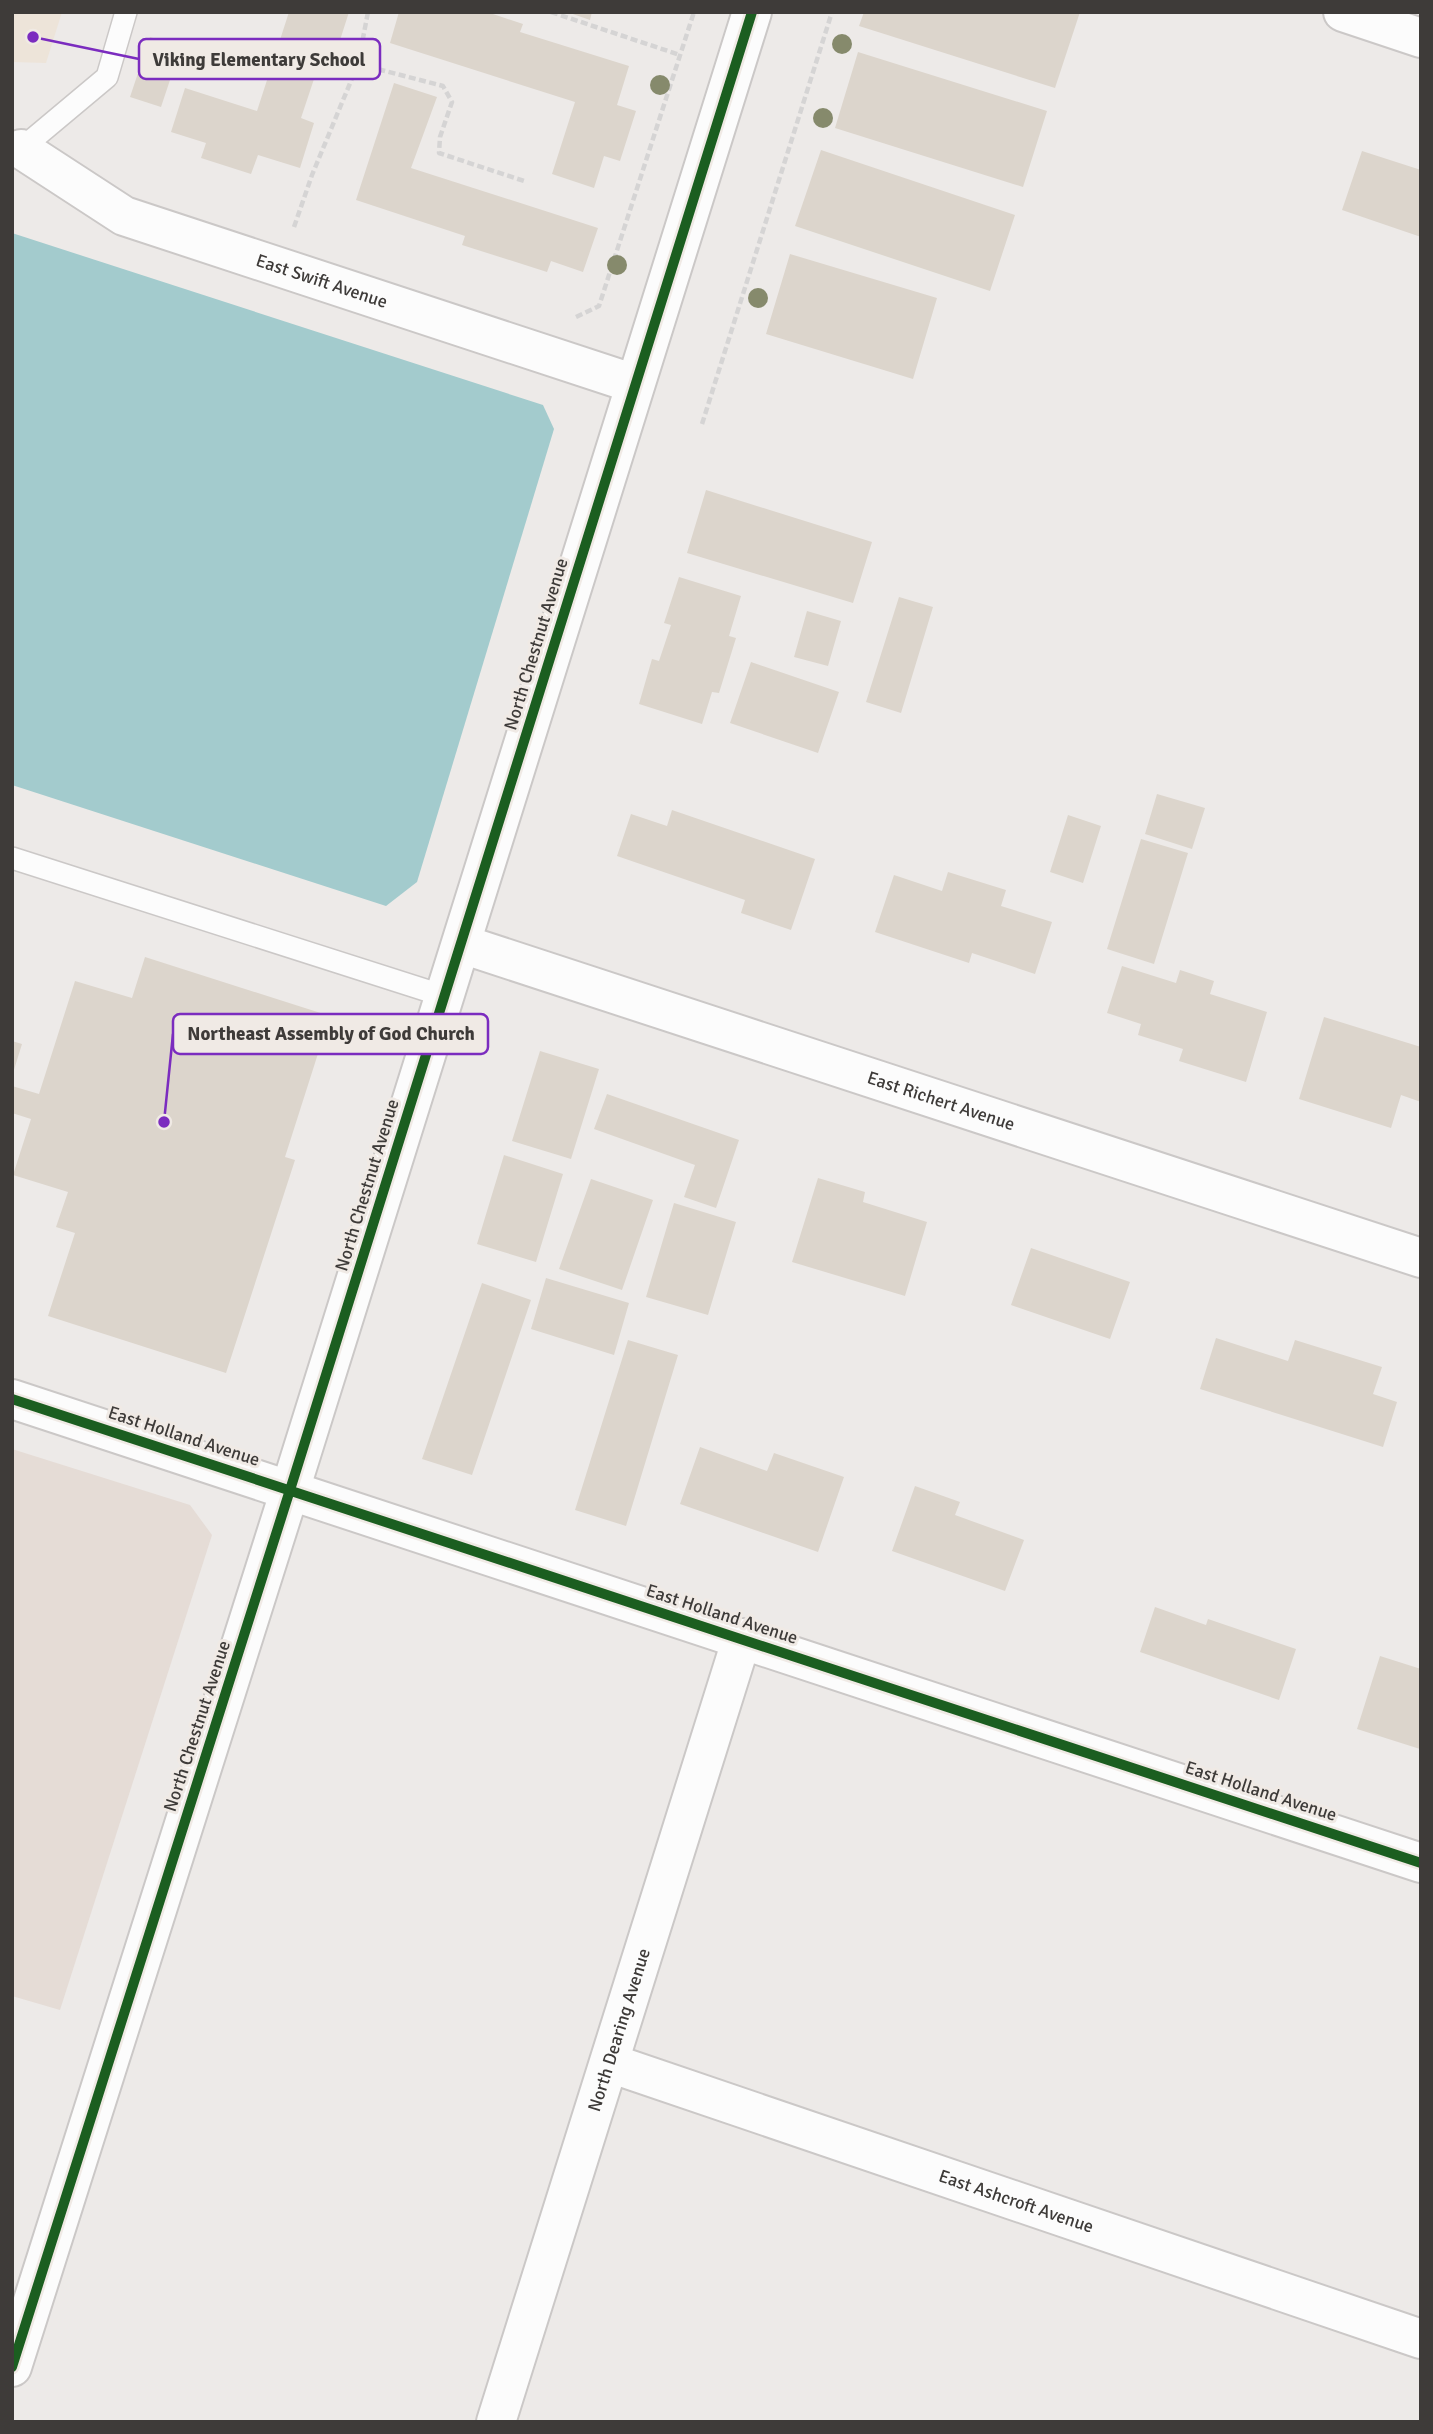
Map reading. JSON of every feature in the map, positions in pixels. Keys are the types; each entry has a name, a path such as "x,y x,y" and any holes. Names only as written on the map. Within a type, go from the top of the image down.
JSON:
{"street":[{"name":"North Chestnut Avenue","path":"12,2367 462,943 752,12"},
{"path":"1343,12 1421,38"},
{"name":"East Swift Avenue","path":"21,149 124,216 635,384"},
{"name":"East Richert Avenue","path":"462,943 1421,1258"},
{"name":"East Holland Avenue","path":"12,1399 1421,1863"},
{"name":"North Dearing Avenue","path":"496,2422 742,1639"},
{"name":"East Ashcroft Avenue","path":"610,2063 1421,2339"}],"lane":[{"path":"21,149 107,77 126,12"},
{"path":"12,858 444,996"}],"path":[{"path":"294,227 312,175 358,64 368,12"},
{"path":"551,12 680,55"},
{"path":"576,317 599,306 694,12"},
{"path":"702,424 832,12"},
{"path":"358,64 443,86 452,102 440,137 439,153 524,181"}],"shaded area":[{"path":"12,12 62,12 46,63 12,62"},
{"path":"12,1449 190,1505 212,1535 60,2010 12,1996"}],"water":[{"path":"12,233 543,405 554,429 417,882 386,906 12,785"}],"building":[{"path":"289,12 349,12 334,59 322,55 301,118 314,123 300,168 258,155 251,174 201,158 206,143 171,132 185,88 257,111"},
{"path":"399,12 487,12 523,24 520,32 629,66 617,105 636,111 620,161 604,156 594,188 552,174 575,102 390,43"},
{"path":"567,12 592,12 590,20"},
{"path":"864,12 1080,12 1055,88 859,26"},
{"path":"150,37 181,47 161,107 130,97"},
{"path":"858,52 1047,111 1023,187 835,128"},
{"path":"394,83 437,97 411,168 598,228 583,272 551,261 547,272 462,245 465,236 356,200"},
{"path":"821,150 1015,215 990,291 795,226"},
{"path":"1362,151 1421,170 1421,237 1342,210"},
{"path":"790,254 937,298 913,379 766,334"},
{"path":"706,490 872,542 853,603 687,553"},
{"path":"679,577 741,596 729,636 736,638 719,693 712,692 702,724 639,704 652,659 659,661 671,625 664,623"},
{"path":"899,597 933,607 901,713 866,702"},
{"path":"807,611 841,621 828,666 794,657"},
{"path":"751,662 839,692 818,753 730,723"},
{"path":"1157,794 1205,808 1192,849 1145,834"},
{"path":"672,810 815,859 791,930 741,913 745,900 617,856 631,814 667,826"},
{"path":"1068,815 1101,826 1083,883 1050,872"},
{"path":"1141,839 1188,853 1154,964 1107,949"},
{"path":"948,872 1006,890 1001,906 1052,922 1035,974 972,953 969,963 875,932 894,875 942,891"},
{"path":"145,957 330,1016 285,1157 295,1160 226,1373 48,1316 75,1233 56,1227 68,1192 13,1175 31,1119 12,1113 12,1086 39,1094 75,981 132,998"},
{"path":"1122,966 1176,983 1180,970 1214,981 1210,994 1267,1012 1246,1082 1179,1061 1183,1049 1138,1035 1141,1024 1107,1013"},
{"path":"1324,1017 1421,1047 1421,1102 1401,1095 1391,1128 1299,1099"},
{"path":"12,1041 22,1044 13,1073 12,1073"},
{"path":"540,1051 599,1069 571,1159 512,1141"},
{"path":"607,1094 739,1140 716,1208 684,1197 695,1165 594,1129"},
{"path":"504,1155 563,1174 536,1262 477,1244"},
{"path":"818,1178 865,1192 863,1202 927,1222 905,1296 792,1262"},
{"path":"591,1179 653,1200 622,1290 559,1269"},
{"path":"674,1203 736,1222 708,1315 646,1297"},
{"path":"1031,1248 1130,1282 1110,1339 1011,1305"},
{"path":"546,1278 629,1303 614,1355 531,1329"},
{"path":"482,1283 531,1300 472,1475 422,1459"},
{"path":"1216,1338 1288,1361 1295,1340 1382,1367 1373,1394 1397,1402 1383,1447 1200,1389"},
{"path":"628,1340 678,1355 626,1526 575,1510"},
{"path":"700,1447 767,1471 774,1453 844,1477 818,1552 680,1504"},
{"path":"915,1486 960,1502 955,1515 1024,1540 1005,1591 892,1551"},
{"path":"1155,1607 1206,1625 1208,1619 1296,1649 1279,1700 1140,1652"},
{"path":"1380,1656 1421,1669 1420,1749 1357,1729"}],"cycle path":[{"path":"12,2367 290,1490 752,12"},
{"path":"12,1399 1421,1863"}],"place":[{"name":"Viking Elementary School","path":"33,37"},
{"name":"Northeast Assembly of God Church","path":"164,1122"}]}
